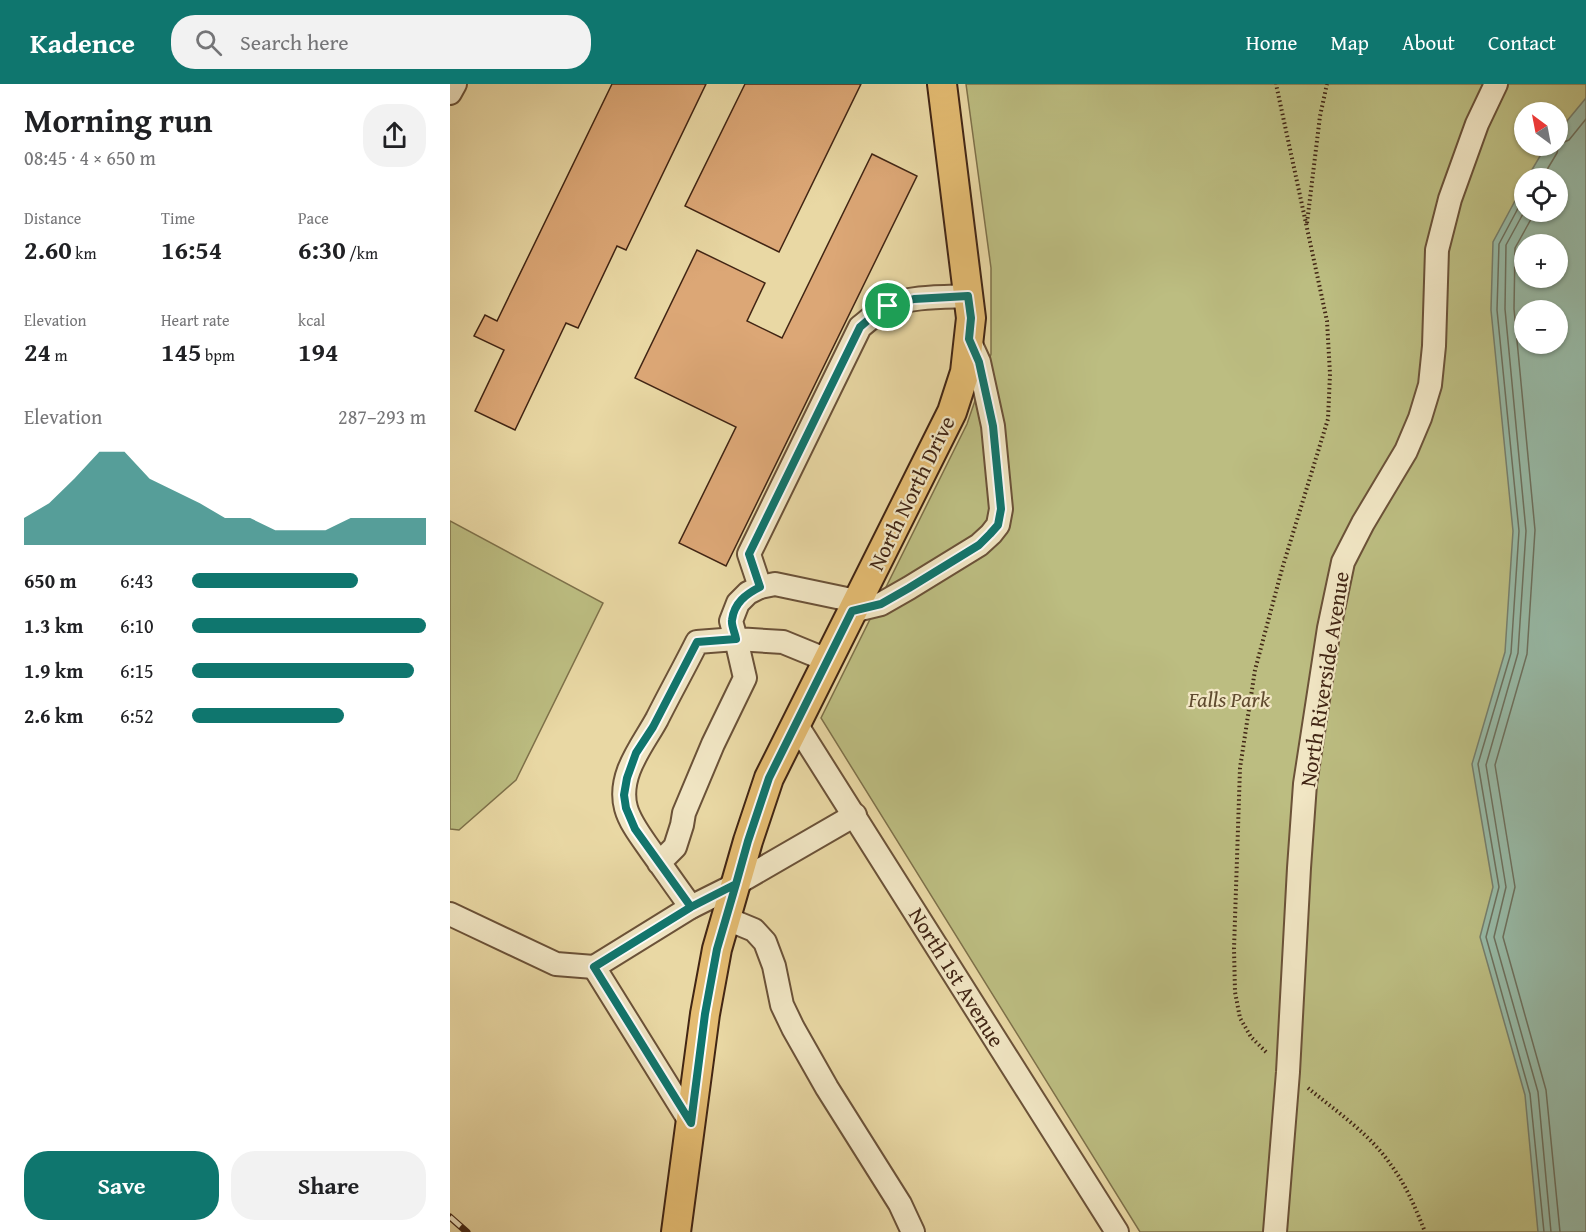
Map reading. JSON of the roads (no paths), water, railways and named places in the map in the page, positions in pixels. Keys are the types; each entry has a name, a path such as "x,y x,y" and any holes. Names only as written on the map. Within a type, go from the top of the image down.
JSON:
{"main road":[{"name":"North North Drive","path":"676,1232 705,1014 717,949 769,778 952,411 965,372 971,318 942,84"}],"street":[{"path":"450,93 455,84"},
{"name":"North Riverside Avenue","path":"1275,1232 1288,1072 1305,784 1329,628 1343,562 1363,523 1406,451 1420,418 1430,385 1434,346 1437,250 1450,199 1477,124 1496,84"},
{"path":"760,587 749,554 860,327 888,306 914,299 968,296"},
{"path":"659,863 675,847 684,813 713,744 745,678 731,621 738,603 748,593 760,587 775,584 854,606 881,604 979,545 998,525 1001,509 993,426 979,362 969,339"},
{"path":"691,907 635,829 626,808 624,795 636,753 653,727 697,642 736,639 783,642 827,660"},
{"name":"North 1st Avenue","path":"796,724 1117,1232"},
{"path":"450,914 556,964 594,967 691,907 736,884 855,815"},
{"path":"725,918 754,930 765,942 774,966 782,1005 793,1028 827,1088 900,1204 913,1232"},
{"path":"594,967 691,1123"}],"water":[{"path":"1586,98 1586,1232 1538,1232 1525,1095 1480,937 1493,887 1472,764 1505,652 1513,531 1491,310 1493,242 1514,203 1514,222 1568,222 1568,168 1533,168 1540,156 1568,156 1568,120"}],"railway":[{"path":"450,1217 467,1232"}],"park label":[{"name":"Falls Park","path":"1229,699"}]}
